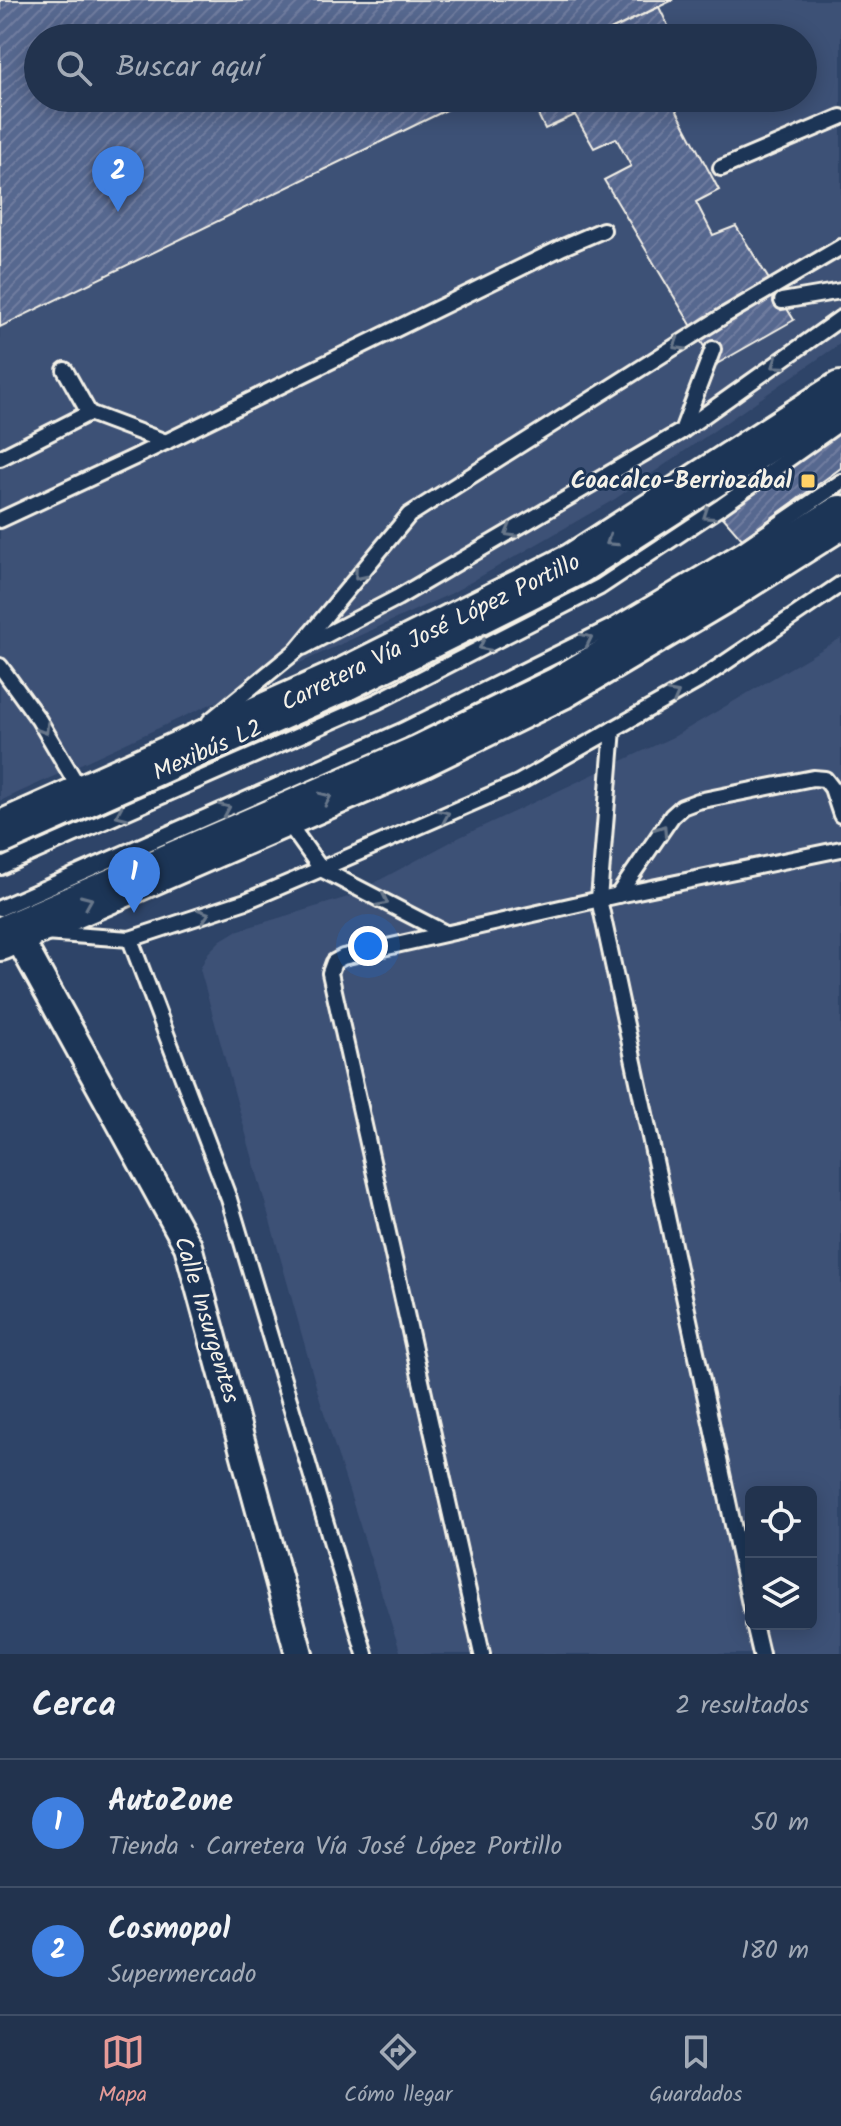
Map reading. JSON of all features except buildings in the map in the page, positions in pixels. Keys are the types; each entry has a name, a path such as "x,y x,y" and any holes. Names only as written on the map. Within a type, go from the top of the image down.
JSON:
{"main road":[{"name":"Carretera Vía José López Portillo","path":"0,833 343,680 575,564 841,393"},
{"path":"5,926 284,817 419,757 560,688 841,517"}],"street":[{"name":"Calle Insurgentes","path":"5,926 188,1246 296,1652"}],"lane":[{"path":"721,168 841,117"},
{"path":"0,520 603,230"},
{"path":"161,762 297,650 409,515 725,315 841,247"},
{"path":"782,301 841,291"},
{"path":"297,650 397,598 682,431 841,318"},
{"path":"682,431 713,349"},
{"path":"65,370 89,413 166,442"},
{"path":"0,458 89,413"},
{"name":"Mexibús L2","path":"0,867 378,701 600,587 841,422"},
{"path":"5,926 612,627 743,549 841,482"},
{"path":"5,926 130,939 246,901 518,783 698,681 841,584"},
{"path":"0,666 39,720 83,795"},
{"path":"613,729 599,899 745,1581"},
{"path":"618,895 672,816 682,807 698,801 813,778 825,779 832,788 841,815"},
{"path":"284,817 321,869 445,933"},
{"path":"482,1654 330,973 334,962 343,957 445,933 841,849"},
{"path":"130,939 229,1199 365,1654"},
{"path":"755,1630 761,1654"}],"shaded area":[{"path":"0,0 841,0 841,343 615,499 452,593 0,801"},
{"path":"841,638 841,1654 401,1654 320,1400 200,969 208,953 236,931 348,897 460,837 675,736"}],"place":[{"name":"Cosmopol","path":"118,212"},
{"name":"Coacalco-Berriozábal","path":"808,481"},
{"name":"AutoZone","path":"134,913"}]}
